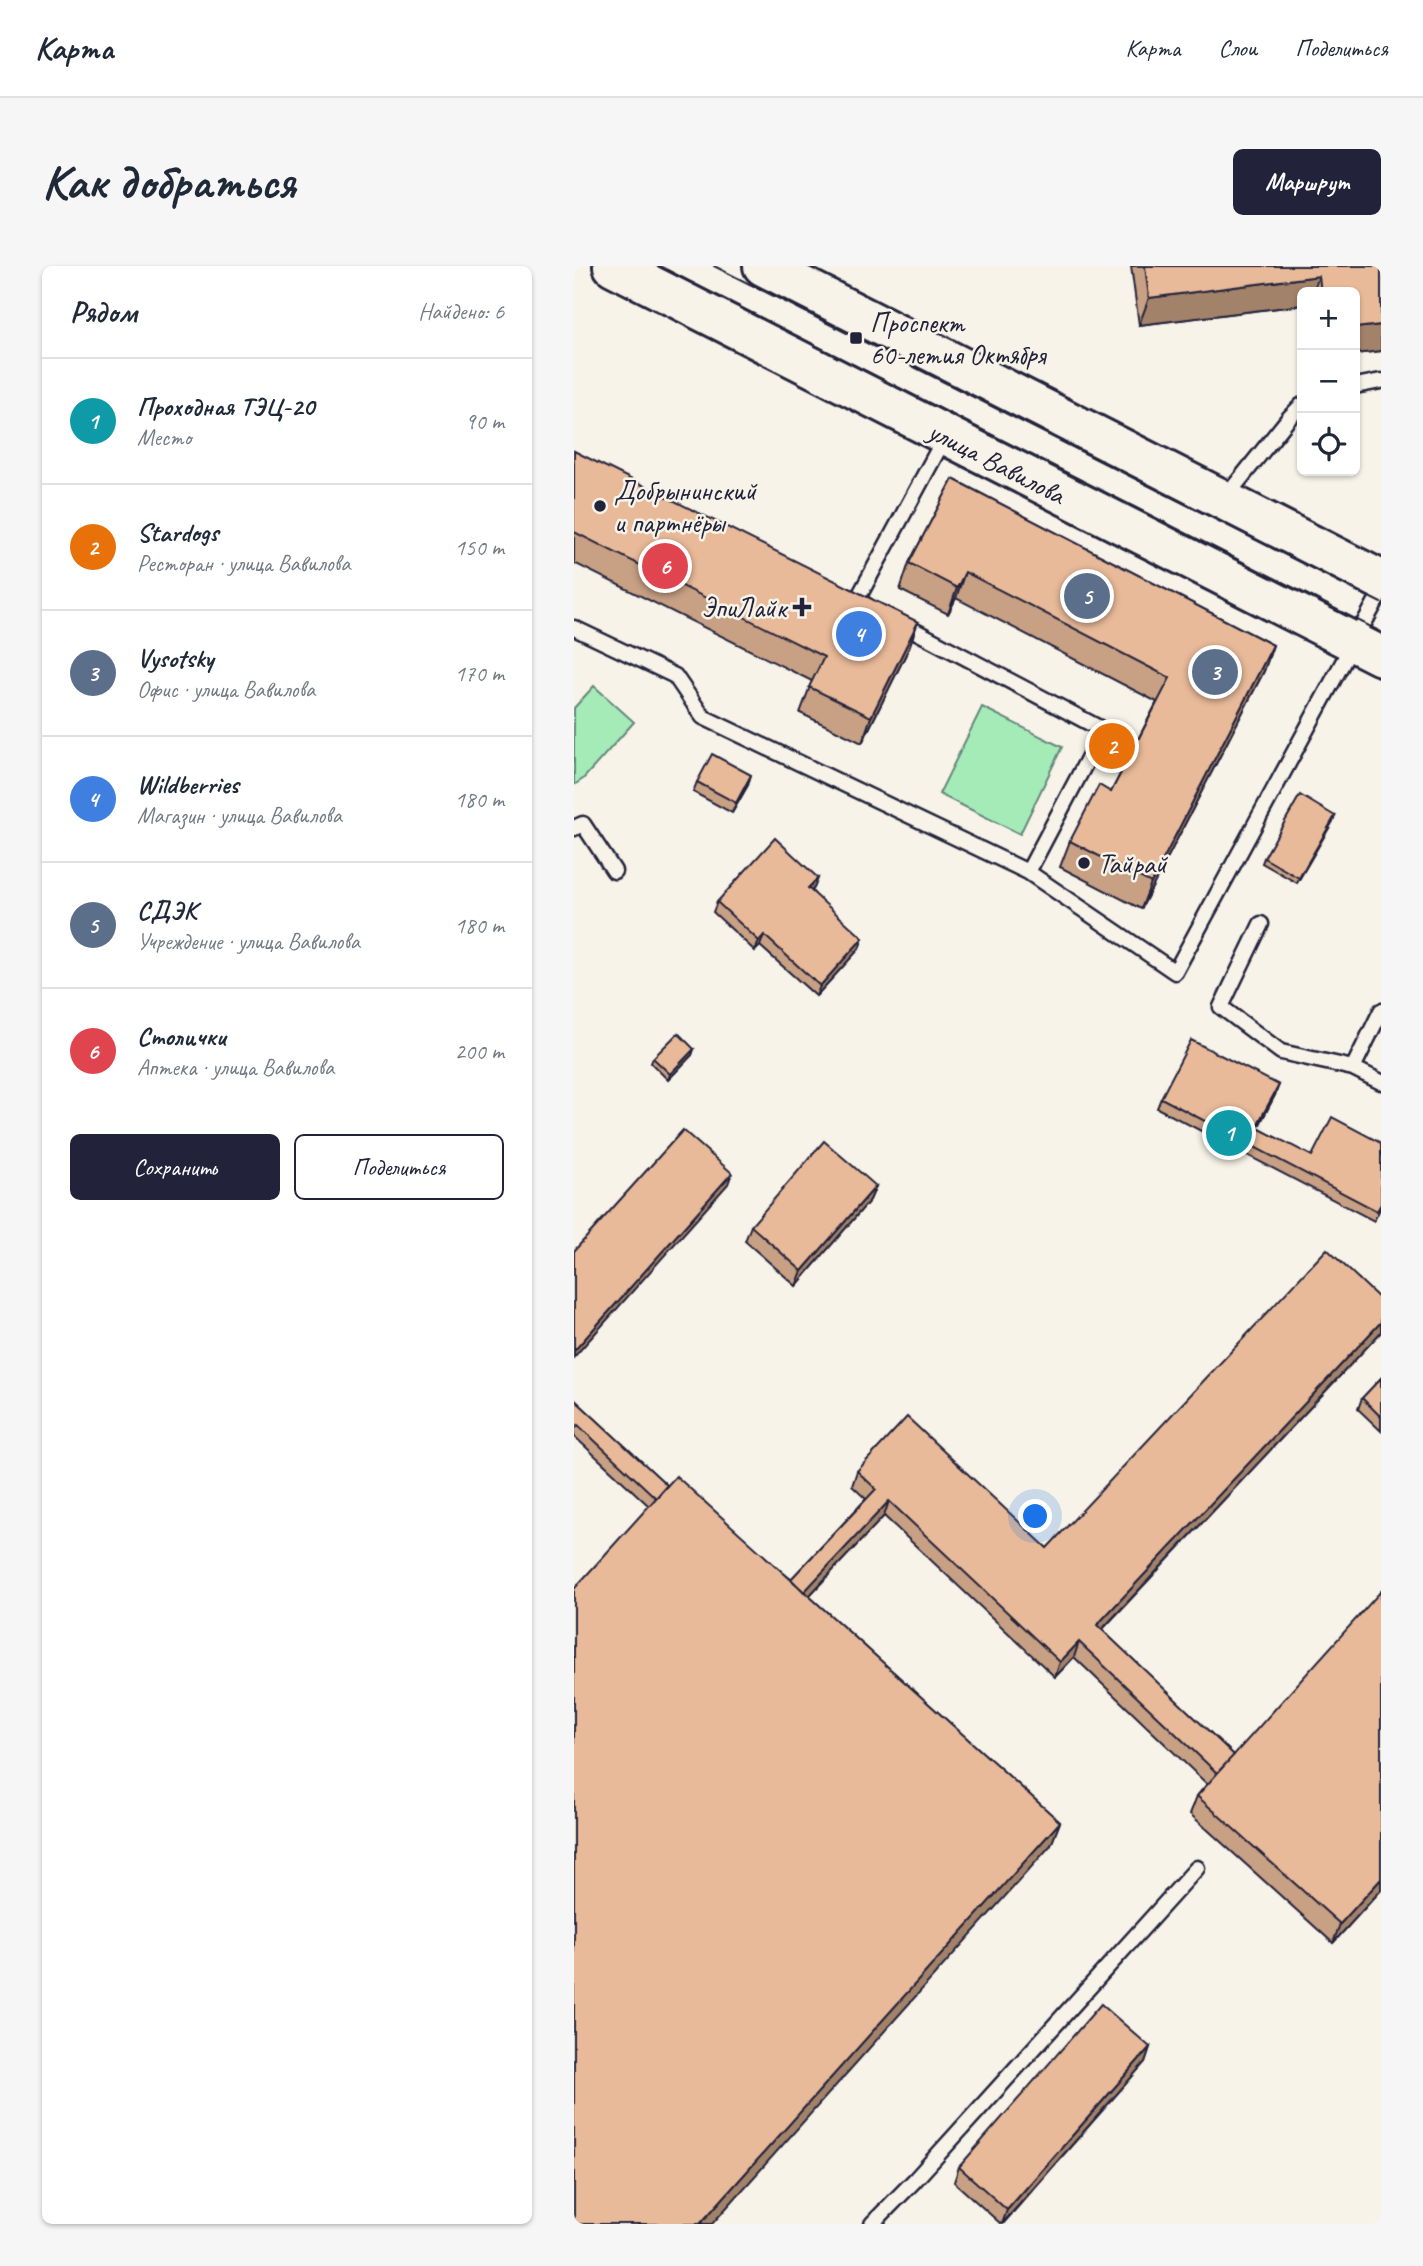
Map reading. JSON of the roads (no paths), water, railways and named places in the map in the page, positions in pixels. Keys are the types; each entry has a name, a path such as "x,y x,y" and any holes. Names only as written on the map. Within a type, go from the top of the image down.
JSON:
{"main road":[{"name":"улица Вавилова","path":"614,266 1367,650"},
{"path":"763,266 794,276 1381,580"}],"lane":[{"path":"1360,385 1381,381"},
{"path":"1224,500 1297,410"},
{"path":"945,436 857,600 1103,730 1028,872"},
{"path":"574,628 675,676 704,717 1028,872 1175,972 1367,650 1381,592"},
{"path":"574,828 583,824 614,871"},
{"path":"1261,924 1221,1007 1281,1052 1353,1068 1381,1082"},
{"path":"1353,1068 1381,1011"},
{"path":"872,2224 1197,1868"}],"tram line":[{"path":"659,266 1381,632"},
{"path":"714,266 1381,603"}],"place":[{"name":"Проспект 60-летия Октября","path":"856,338"},
{"name":"Добрынинский и партнёры","path":"600,506"},
{"name":"Столички","path":"665,566"},
{"name":"СДЭК","path":"1087,596"},
{"name":"ЭпиЛайк","path":"802,607"},
{"name":"Wildberries","path":"859,634"},
{"name":"Vysotsky","path":"1215,672"},
{"name":"Stardogs","path":"1112,746"},
{"name":"Тайрай","path":"1084,863"},
{"name":"Проходная ТЭЦ-20","path":"1229,1133"}]}
